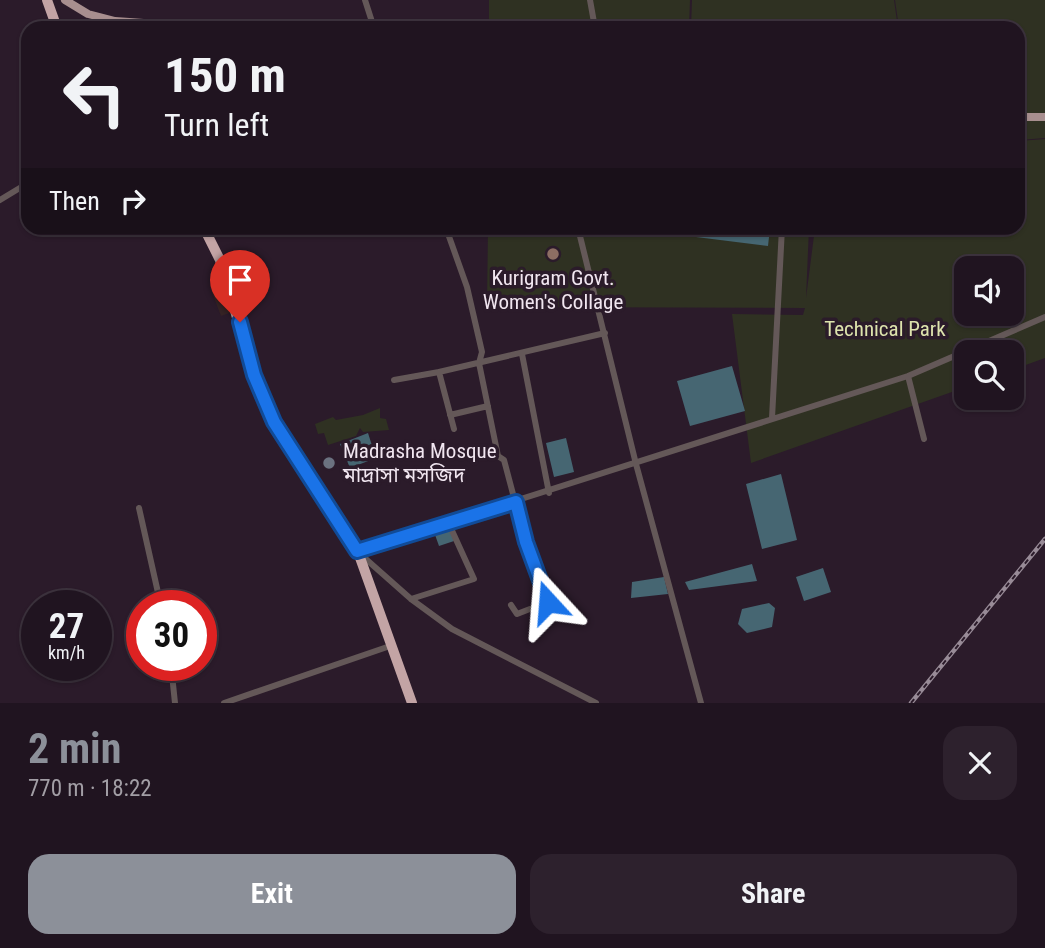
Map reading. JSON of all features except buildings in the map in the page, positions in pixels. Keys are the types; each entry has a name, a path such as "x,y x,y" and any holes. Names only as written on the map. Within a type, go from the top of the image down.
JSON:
{"highway":[{"path":"47,0 54,21"},
{"path":"207,235 229,283 254,375 274,422 357,552 412,703"}],"main road":[{"path":"65,0 88,14 115,21"},
{"path":"1025,117 1045,117"}],"street":[{"path":"365,0 372,21"},
{"path":"590,0 594,21"},
{"path":"0,200 21,187"},
{"path":"449,235 467,286 482,352 479,363 498,456 504,460 526,542 548,602 517,614 512,605"},
{"path":"580,235 636,464 701,703"},
{"path":"772,418 782,235"},
{"path":"357,552 549,493 772,418 908,376 1045,317"},
{"path":"394,380 522,354 605,333"},
{"path":"522,354 549,493"},
{"path":"439,372 454,429"},
{"path":"908,376 925,439"},
{"path":"448,410 488,406"},
{"path":"139,508 157,590"},
{"path":"411,599 474,579 449,524"},
{"path":"357,552 411,599 452,629 596,703"},
{"path":"224,703 393,645"},
{"path":"173,681 175,703"}],"shaded area":[{"path":"224,282 235,311 221,316 210,287"}],"green space":[{"path":"489,0 690,0 689,21 489,21"},
{"path":"692,0 894,0 897,21 691,21"},
{"path":"895,0 1045,0 1045,138 1025,140 1025,21 898,21"},
{"name":"Technical Park","path":"1045,139 1045,358 1024,366 1024,340 954,340 954,391 751,463 732,314 803,315 805,308 487,307 488,235 809,235 806,298 814,235 1025,235 1025,141"},
{"path":"380,408 380,418 386,419 389,430 363,432 360,428 356,436 328,445 324,433 318,434 315,424 333,417 336,420 363,415"}],"water":[{"path":"680,235 769,235 768,246"},
{"path":"732,366 745,411 690,426 677,381"},
{"path":"368,433 376,458 350,468 340,444"},
{"path":"566,438 574,472 554,477 546,443"},
{"path":"781,474 797,540 762,549 746,484"},
{"path":"449,527 454,541 439,546 434,532"},
{"path":"752,564 757,581 689,590 685,582"},
{"path":"823,568 831,592 804,601 796,577"},
{"path":"664,577 668,594 631,598 632,582"},
{"path":"769,603 775,608 772,627 747,633 738,624 742,609"}],"railway":[{"path":"911,703 1045,539"}],"place":[{"name":"Kurigram Govt. Women's Collage","path":"553,254"},
{"name":"Madrasha Mosque মাদ্রাসা মসজিদ","path":"329,463"}],"route":[{"path":"240,322 254,375 274,422 357,551 516,502 526,542 548,602"}]}
